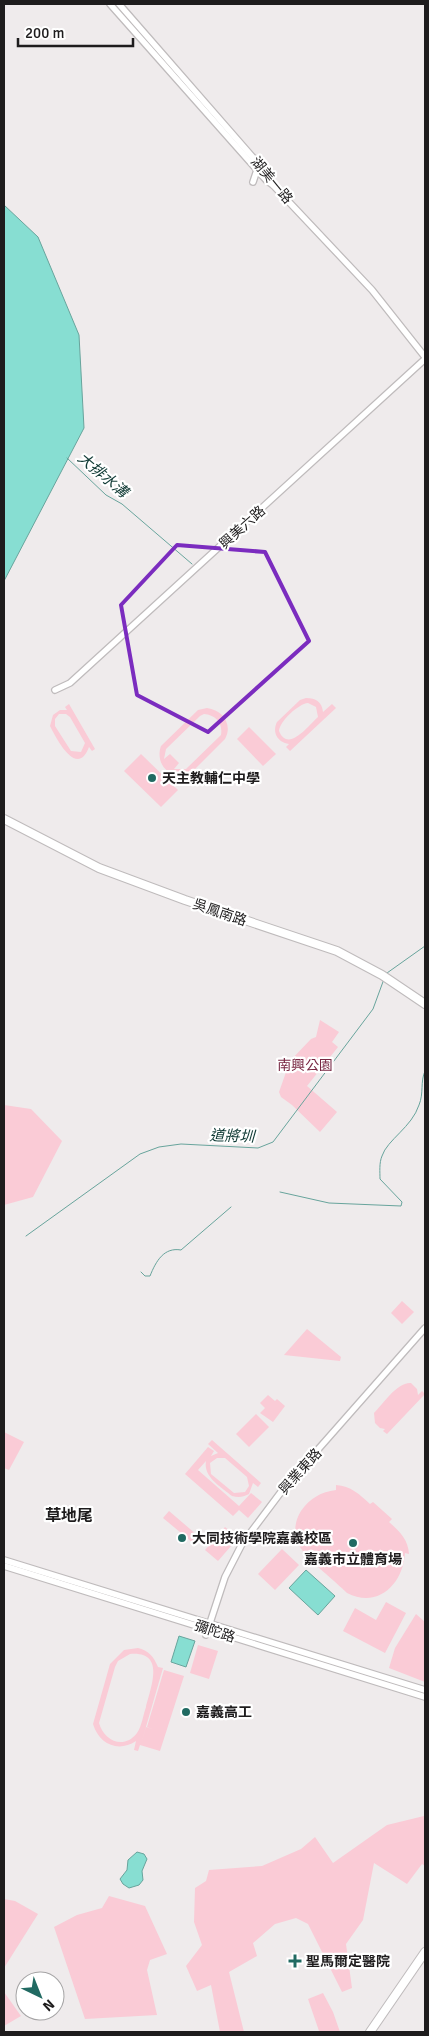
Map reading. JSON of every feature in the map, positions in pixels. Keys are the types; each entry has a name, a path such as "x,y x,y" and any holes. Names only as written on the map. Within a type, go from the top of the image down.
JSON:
{"main road":[{"name":"吳鳳南路","path":"4,818 99,868 185,900 337,951 385,976 424,1004"},
{"path":"370,2032 425,1952"}],"street":[{"path":"110,4 257,170 269,179"},
{"name":"湖美一路","path":"119,4 273,185 372,290 425,358"},
{"path":"253,182 257,170"},
{"name":"興美六路","path":"55,690 70,683 425,358"},
{"name":"興業東路","path":"208,1629 225,1577 242,1544 254,1526 284,1488 425,1328"},
{"name":"彌陀路","path":"4,1560 208,1629 425,1690"},
{"name":"彌陀路","path":"4,1566 425,1697"}],"highlighted area":[{"path":"177,545 265,552 309,641 208,732 137,695 121,605"}],"green space":[{"path":"306,698 316,700 320,703 323,712 332,704 336,708 290,751 286,747 289,744 279,739 275,729 277,722 300,700","holes":["308,703 316,707 318,717 304,731 293,739 283,737 279,731 280,727 290,714 304,704"]},
{"path":"69,704 95,749 92,751 89,747 84,756 79,759 73,758 67,753 50,726 53,715 60,710 67,710 65,707","holes":["59,714 66,714 70,717 85,743 81,752 71,751 55,726 55,719"]},
{"path":"213,709 222,715 227,724 227,734 225,739 181,783 176,778 179,775 169,772 162,765 160,756 161,746 198,710","holes":["204,714 218,720 221,727 221,735 186,769 174,769 179,763 170,754 164,759 166,749"]},
{"path":"249,727 276,754 263,766 237,739"},
{"path":"141,754 178,790 161,807 124,771"},
{"name":"南興公園","path":"320,1020 339,1032 332,1042 338,1047 307,1086 337,1112 320,1132 281,1097 279,1092 290,1061 311,1039 316,1037"},
{"path":"4,1105 31,1109 62,1141 33,1197 4,1205"},
{"path":"402,1301 414,1312 402,1324 391,1313"},
{"path":"307,1329 341,1357 340,1361 284,1355"},
{"path":"411,1383 417,1389 418,1395 422,1391 425,1394 387,1434 383,1431 385,1429 380,1428 375,1423 374,1413 396,1390 401,1386"},
{"path":"268,1395 275,1401 277,1399 285,1406 273,1422 260,1413 265,1408 260,1403"},
{"path":"256,1414 269,1427 249,1447 236,1434"},
{"path":"4,1432 24,1442 9,1470 4,1468"},
{"path":"212,1440 261,1483 258,1487 253,1483 249,1494 234,1497 210,1477 207,1472 206,1461 198,1470 239,1506 251,1493 262,1502 248,1518 239,1510 233,1516 185,1474 208,1447 214,1451 211,1456 218,1453 208,1444","holes":["217,1458 225,1458 247,1477 249,1486 245,1492 234,1493 211,1474 210,1463"]},
{"name":"嘉義市立體育場","path":"336,1485 350,1489 370,1504 373,1502 392,1519 389,1522 400,1533 407,1544 409,1554 405,1553 399,1575 387,1591 378,1596 369,1598 358,1597 347,1593 309,1558 296,1538 295,1529 301,1511 316,1496 336,1490"},
{"path":"169,1511 197,1535 192,1542 163,1518"},
{"path":"225,1527 238,1538 218,1561 205,1550"},
{"path":"282,1549 299,1565 275,1590 258,1574"},
{"path":"386,1602 406,1613 385,1653 343,1631 355,1608 376,1620"},
{"path":"416,1614 425,1622 425,1682 389,1668 395,1648"},
{"path":"198,1645 218,1651 209,1679 190,1673"},
{"path":"138,1648 145,1650 153,1657 158,1667 163,1668 141,1744 146,1727 152,1729 147,1727 164,1670 184,1676 160,1751 140,1745 138,1751 134,1750 136,1741 123,1746 110,1745 100,1737 93,1724 110,1664 124,1650","holes":["130,1654 148,1658 152,1664 153,1672 151,1690 141,1724 137,1733 132,1738 121,1742 115,1741 105,1735 99,1723 115,1667 118,1661"]},
{"path":"424,1816 425,1866 422,1864 407,1884 374,1863 363,1920 346,1944 352,1988 342,1992 308,1924 296,1918 275,1924 253,1943 257,1956 229,1972 244,2032 220,2032 211,1985 197,1991 186,1966 202,1945 194,1922 195,1888 206,1881 209,1870 262,1866 301,1849 315,1837 333,1863 387,1825"},
{"path":"109,1896 145,1906 167,1954 150,1960 147,1970 157,2015 85,2019 54,1927 77,1915 102,1908"},
{"path":"4,1899 15,1901 38,1914 4,1968"},
{"path":"4,1992 15,2008 15,2020 4,2026"},
{"path":"323,1993 333,2012 340,2032 316,2032 319,2031 308,1999"}],"shaded area":[{"path":"4,205 38,237 79,335 84,428 4,581"},
{"path":"306,1570 335,1596 318,1615 289,1588"},
{"path":"179,1636 195,1641 186,1667 171,1662"},
{"path":"137,1852 144,1854 147,1859 142,1871 143,1880 139,1885 129,1888 120,1879 127,1870 128,1860"}],"waterway":[{"name":"大排水溝","path":"67,458 106,495 122,504 192,564"},
{"name":"道將圳","path":"387,973 425,946"},
{"name":"道將圳","path":"26,1236 140,1154 159,1147 181,1144 258,1148 273,1142 373,1009 384,979"},
{"path":"280,1192 329,1203 401,1206 402,1202 380,1179 380,1162 389,1144 406,1127 416,1113 425,1071"},
{"path":"141,1272 145,1276 150,1276 161,1256 170,1251 181,1250 231,1207"}],"place":[{"name":"天主教輔仁中學","path":"152,778"},
{"name":"大同技術學院嘉義校區","path":"182,1538"},
{"name":"嘉義市立體育場","path":"353,1543"},
{"name":"嘉義高工","path":"186,1712"},
{"name":"聖馬爾定醫院","path":"295,1961"}],"district":[{"name":"草地尾","path":"69,1515"}]}
